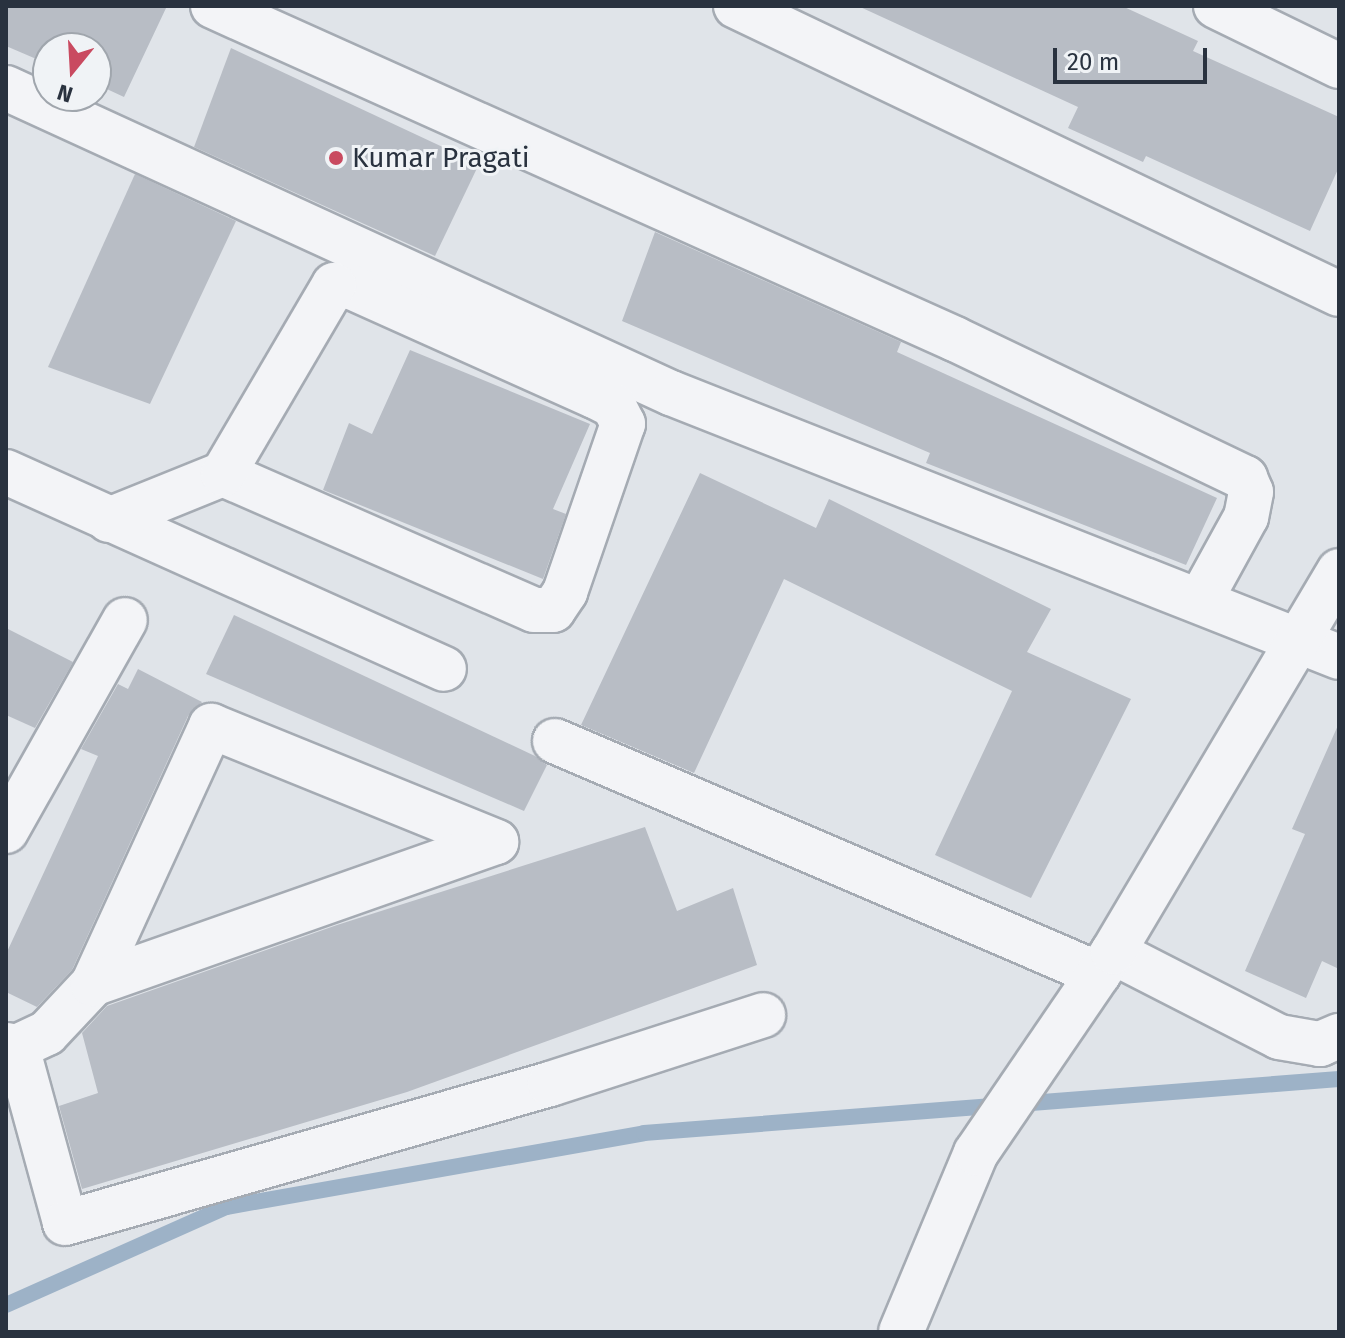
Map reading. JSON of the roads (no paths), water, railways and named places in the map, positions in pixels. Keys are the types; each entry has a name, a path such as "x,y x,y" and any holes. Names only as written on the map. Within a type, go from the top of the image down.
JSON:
{"street":[{"path":"213,6 941,332 1245,478 1251,492 1246,517 1201,599"},
{"path":"736,6 1339,294"},
{"path":"1216,6 1339,66"},
{"path":"6,88 671,393 1201,599 1339,657"},
{"path":"109,520 223,474 334,285 352,287 594,396 614,406 623,424 565,592 553,610 534,610 223,474"},
{"path":"6,472 444,669"},
{"path":"901,1332 976,1153 1106,963 1339,571"},
{"path":"6,831 125,620"},
{"path":"93,984 496,842 211,726 93,984 47,1033 11,1046 65,1223 550,1084 763,1015"},
{"path":"555,741 1106,963 1279,1037 1320,1044 1339,1036"}],"waterway":[{"path":"6,1305 226,1207 644,1133 1339,1079"}],"place":[{"name":"Kumar Pragati","path":"336,158"}]}
